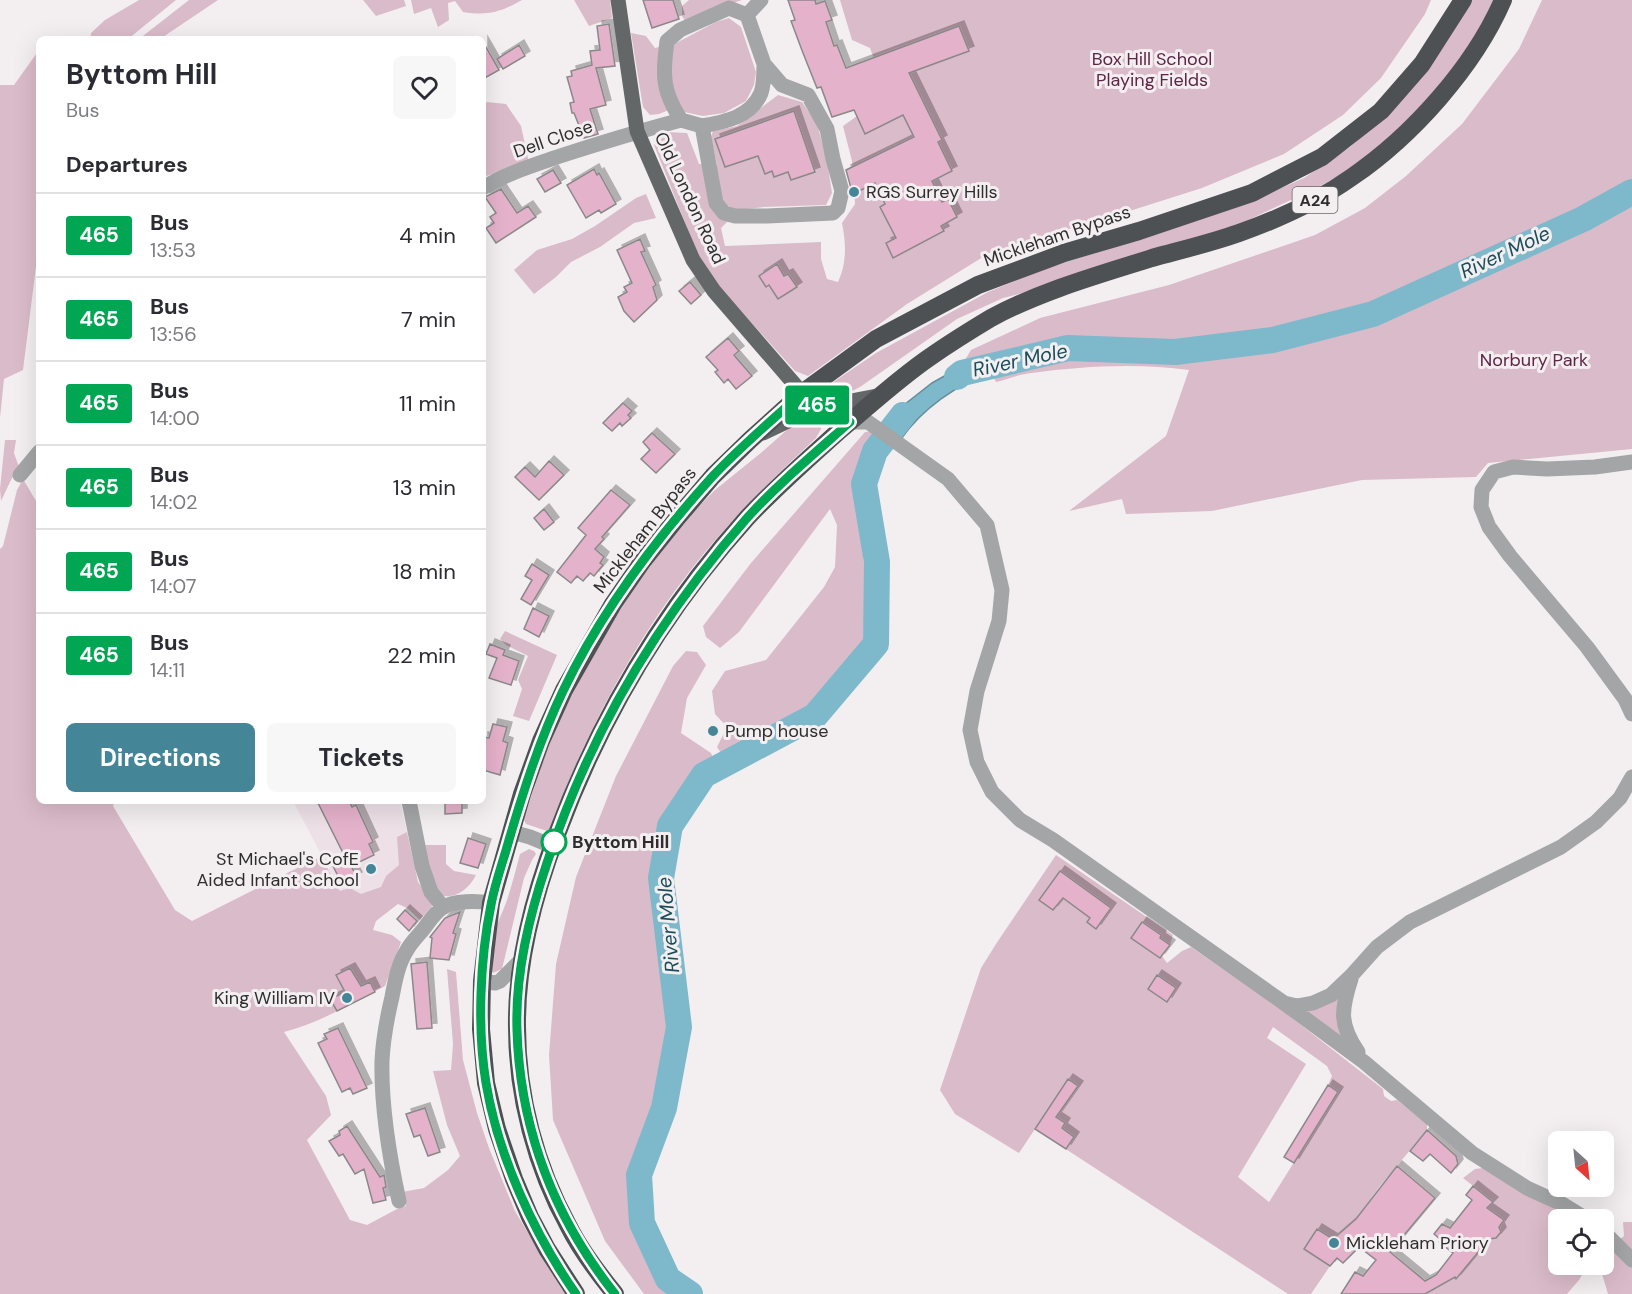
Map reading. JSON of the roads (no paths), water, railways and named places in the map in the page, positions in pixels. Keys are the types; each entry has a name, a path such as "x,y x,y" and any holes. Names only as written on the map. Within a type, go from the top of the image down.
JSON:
{"highway":[{"name":"Mickleham Bypass","path":"576,1294 547,1249 530,1217 497,1129 486,1083 481,1029 482,981 491,903 522,794 541,741 564,690 595,634 642,562 713,476 750,440 802,393 876,339 978,285 1064,253 1139,231 1252,193 1322,157 1381,111 1422,64 1463,0"},
{"name":"A24","path":"615,1294 570,1230 549,1185 532,1137 521,1081 517,1029 519,982 529,924 552,846 581,772 605,724 661,627 749,516 792,473 859,422 882,395 928,358 992,318 1051,291 1152,258 1237,234 1296,210 1354,176 1414,126 1463,69 1503,0"}],"main road":[{"name":"Old London Road","path":"618,0 637,131 693,260 714,291 802,393 837,420 859,422"},
{"path":"750,440 807,411 882,395"}],"street":[{"path":"747,15 761,0"},
{"path":"702,126 716,203 724,213 735,216 756,216 833,213 838,208 842,191 827,129 808,95 782,85 764,64 747,15 729,8 680,30 667,41 664,65 668,95 681,120 702,126 724,123 749,110 762,92 764,64"},
{"name":"Dell Close","path":"486,186 544,162 637,131 681,120"},
{"path":"859,422 918,456 948,479 987,525 1002,590 999,621 977,691 970,730 977,762 992,792 1020,820 1053,840 1364,1062 1472,1153 1527,1188 1570,1209"},
{"path":"20,475 36,456"},
{"path":"1632,462 1595,467 1547,469 1513,467 1494,472 1482,490 1481,507 1489,527 1510,556 1587,647 1625,699 1632,714"},
{"path":"1284,1003 1297,1005 1313,1003 1332,995 1377,947 1410,922 1561,847 1596,822 1620,798 1632,777"},
{"path":"410,804 422,866 431,892 444,907"},
{"path":"512,832 552,846"},
{"path":"399,1201 393,1173 382,1087 382,1059 385,1030 399,965 408,948 433,915 444,907 462,902 491,903"},
{"path":"482,981 495,983 500,981 523,958"},
{"path":"1352,976 1345,998 1343,1016 1348,1037 1364,1062"},
{"path":"1614,1242 1632,1260"}],"water":[{"path":"971,361 985,362 991,373 941,399 919,418 901,439 881,426 932,383"}],"waterway":[{"name":"River Mole","path":"957,377 962,373 1068,348 1175,352 1273,340 1373,314 1583,219 1632,192"},
{"name":"River Mole","path":"690,1294 668,1279 642,1223 639,1175 664,1108 679,1027 661,878 670,826 704,775 815,716 876,644 877,562 864,484 875,451 903,415"}],"place":[{"name":"RGS Surrey Hills","path":"854,192"},
{"name":"Pump house","path":"713,731"},
{"name":"Byttom Hill","path":"554,842"},
{"name":"St Michael's CofE Aided Infant School","path":"371,869"},
{"name":"King William IV","path":"347,998"},
{"name":"Mickleham Priory","path":"1334,1243"}],"park label":[{"name":"Box Hill School Playing Fields","path":"1152,69"},
{"name":"Norbury Park","path":"1534,360"}]}
